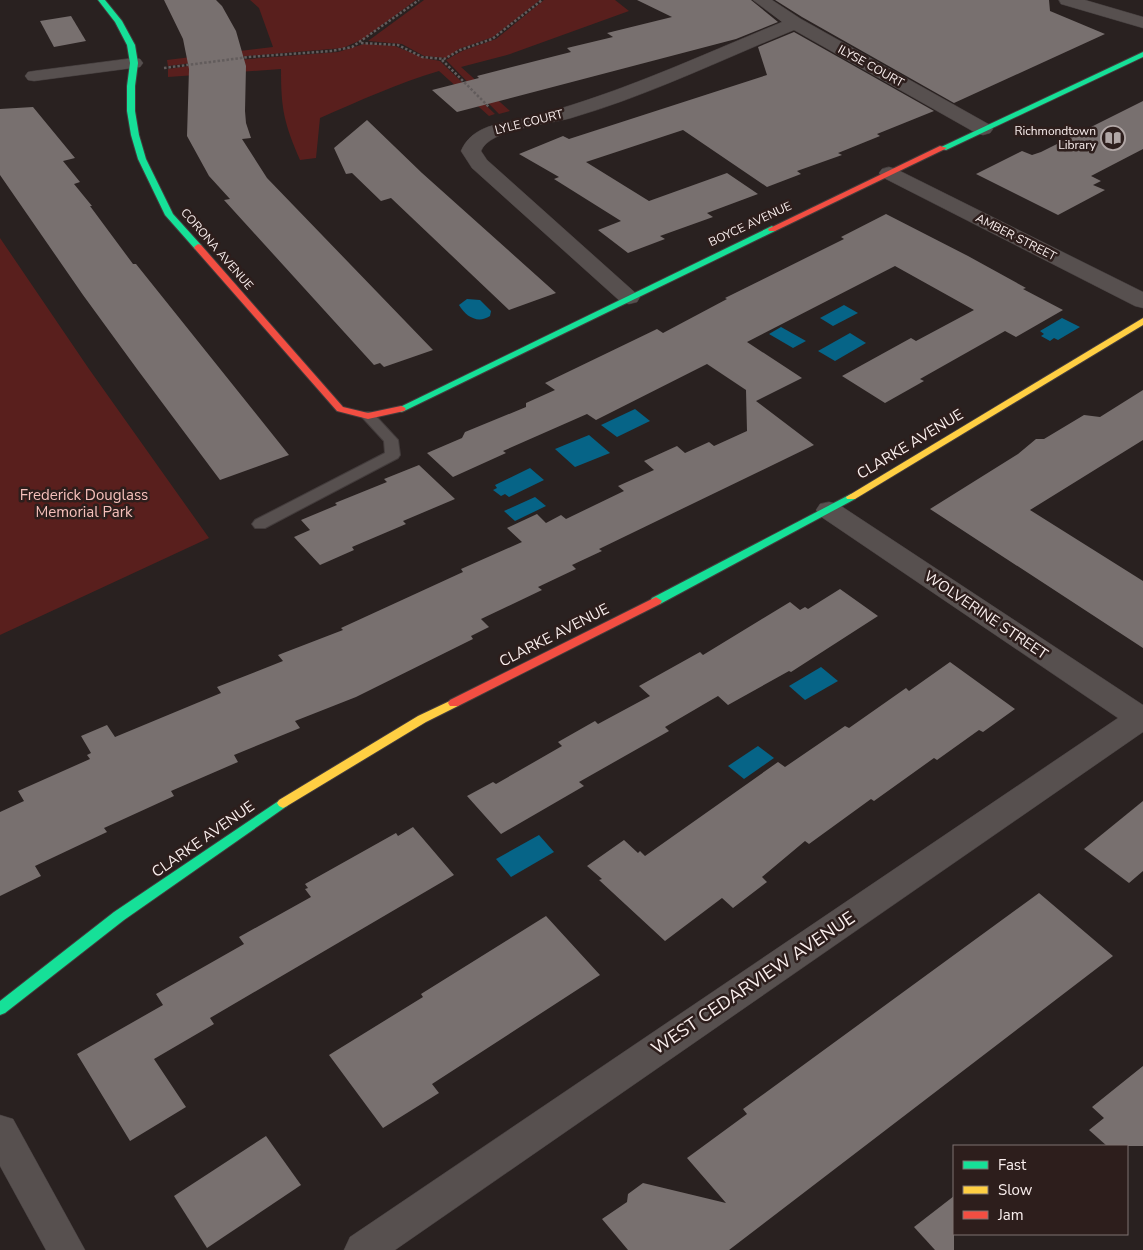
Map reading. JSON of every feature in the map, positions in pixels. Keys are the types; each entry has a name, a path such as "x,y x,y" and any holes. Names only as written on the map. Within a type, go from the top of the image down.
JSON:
{"street":[{"name":"CORONA AVENUE","path":"101,0 122,26 130,44 134,63 131,89 132,121 137,148 149,179 169,215 340,408 368,416"},
{"name":"ILYSE COURT","path":"761,0 795,23 983,129"},
{"path":"1067,0 1143,23"},
{"name":"LYLE COURT","path":"629,297 479,164 471,150 474,142 492,131 565,114 632,90 795,23"},
{"name":"BOYCE AVENUE","path":"368,416 401,409 629,297 1143,54"},
{"path":"34,76 134,63"},
{"name":"AMBER STREET","path":"889,173 1143,301"},
{"name":"CLARKE AVENUE","path":"0,1009 119,916 270,811 422,719 693,582 829,510 1143,321"},
{"name":"WOLVERINE STREET","path":"829,510 1142,719"},
{"name":"WEST CEDARVIEW AVENUE","path":"363,1250 1142,719"},
{"path":"0,1131 66,1250"}],"lane":[{"path":"260,524 393,455 391,440 368,416"}],"path":[{"path":"164,68 249,57 331,51 352,47 419,0"},
{"path":"360,43 392,44 402,46 422,57 442,59 465,48 492,39 542,0"},
{"path":"442,59 491,109"}],"green space":[{"path":"250,0 416,0 363,39 343,48 247,56 168,66 167,60 273,47 259,8"},
{"path":"424,0 540,0 493,37 459,49 446,58 424,56 402,44 368,41"},
{"path":"544,0 615,0 629,11 507,55 461,67 510,111 499,114 446,60 462,51 496,39"},
{"path":"364,44 395,46 424,58 440,61 495,114 489,116 439,71 394,87 320,118 316,158 300,160 284,116 281,69 168,77 168,69 223,61 338,52"},
{"name":"Frederick Douglass Memorial Park","path":"0,238 89,369 209,538 0,635"}],"water":[{"path":"467,299 480,300 491,311 490,316 477,319 469,316 459,305"},
{"path":"844,305 858,313 833,326 820,318"},
{"path":"1062,318 1080,327 1058,340 1054,338 1050,341 1041,336 1044,334 1040,331"},
{"path":"781,327 806,341 793,348 769,334"},
{"path":"850,333 866,343 835,361 818,351"},
{"path":"635,409 650,421 617,437 601,425"},
{"path":"589,435 610,453 575,467 555,449"},
{"path":"530,468 544,480 509,497 505,494 501,496 493,490 497,488 495,485"},
{"path":"535,497 546,506 515,521 504,511"},
{"path":"821,667 838,681 805,700 789,686"},
{"path":"758,746 774,758 744,779 728,766"},
{"path":"539,835 554,852 511,877 496,859"}],"building":[{"path":"164,0 216,0 222,6 236,31 246,66 245,111 246,123 251,138 242,139 267,178 433,350 384,367 380,363 374,365 224,200 230,199 209,176 187,136 189,69 183,39"},
{"path":"637,0 751,0 778,22 736,39 457,112 432,90 479,78 477,76 571,52 567,48 613,37 607,33 672,17"},
{"path":"775,0 1049,0 1050,11 1105,34 954,103"},
{"path":"71,16 86,41 54,47 40,21"},
{"path":"794,32 934,111 877,134 880,136 838,153 842,155 797,171 801,174 767,187 683,130 586,162 649,201 727,173 758,194 707,213 713,217 660,236 665,239 628,253 598,230 621,221 554,179 559,177 519,154 563,136 569,139 767,75 758,47"},
{"path":"1143,101 1143,149 1091,176 1101,181 1093,185 1105,190 1058,215 976,174 1022,151 1032,155 1041,152"},
{"path":"33,107 75,158 63,161 80,182 74,184 92,206 90,206 133,264 136,264 289,455 220,480 137,369 0,175 0,109"},
{"path":"367,120 422,173 556,293 509,310 391,198 381,201 352,173 346,174 334,148"},
{"path":"886,214 968,256 1026,288 1023,289 1063,310 1016,337 1005,331 920,379 924,381 885,403 842,376 911,338 916,341 974,310 895,266 747,342 802,378 756,401 814,445 599,549 602,551 572,565 576,569 538,587 542,590 481,619 489,627 471,636 473,639 356,697 295,721 300,728 234,755 238,762 171,791 174,796 104,828 107,832 35,866 41,876 0,896 0,812 24,801 18,791 90,759 87,755 91,753 81,736 107,725 115,737 221,693 217,687 283,661 278,655 343,630 341,628 463,572 461,569 522,542 507,528 537,514 546,523 561,515 566,519 624,491 618,486 654,470 644,461 677,446 685,453 709,442 714,446 747,431 746,390 707,364 596,420 587,414 503,451 506,453 453,477 427,453 462,438 465,432 526,407 526,403 555,390 545,383 657,329 663,333 727,299 725,298 844,239 841,237"},
{"path":"1143,390 1143,440 1030,510 1143,581 1143,648 930,509 1018,454 1036,439 1044,439 1084,415 1100,417"},
{"path":"419,465 455,499 403,521 406,524 352,547 354,550 320,565 294,537 310,530 301,520 337,505 335,503 387,482 384,479"},
{"path":"840,589 878,616 791,672 789,671 728,705 718,696 665,727 669,731 579,782 584,786 501,834 467,796 493,782 496,784 562,746 558,742 595,721 598,724 650,696 639,686 700,652 703,655 790,602 800,610 805,607 808,609"},
{"path":"950,662 1015,709 983,732 979,730 937,760 934,758 874,801 871,799 809,844 805,841 762,877 767,882 733,908 722,898 665,941 599,880 602,879 587,866 624,840 638,853 640,851 645,856 778,762 785,767 845,726 849,728 906,688 909,691"},
{"path":"1143,801 1143,871 1129,883 1084,849"},
{"path":"413,827 454,875 210,1018 214,1024 154,1059 186,1107 130,1141 77,1054 163,1005 156,994 244,944 239,937 311,897 305,889 308,888 305,884 396,833 398,836"},
{"path":"1039,893 1113,956 729,1250 628,1250 602,1219 627,1202 628,1194 643,1183 726,1203 687,1158 747,1114 743,1109"},
{"path":"546,916 600,975 432,1084 439,1093 383,1128 329,1055 423,997 421,994"},
{"path":"1143,1066 1143,1146 1106,1145 1089,1130 1104,1118 1092,1107"},
{"path":"266,1136 301,1185 207,1248 174,1196"},
{"path":"953,1197 954,1250 935,1250 914,1227"}],"traffic: fast":[{"path":"101,0 118,21 131,45 134,63 131,86 131,111 142,159 169,215 198,247"},
{"path":"943,148 1143,54"},
{"path":"401,409 772,229"},
{"path":"656,601 851,497"},
{"path":"0,1009 119,916 283,803"}],"traffic: slow":[{"path":"851,497 1143,321"},
{"path":"283,803 422,719 454,703"}],"traffic: jam":[{"path":"772,229 943,148"},
{"path":"198,247 340,409 368,416 401,409"},
{"path":"454,703 656,601"}],"place":[{"name":"Richmondtown Library","path":"1113,138"}]}
